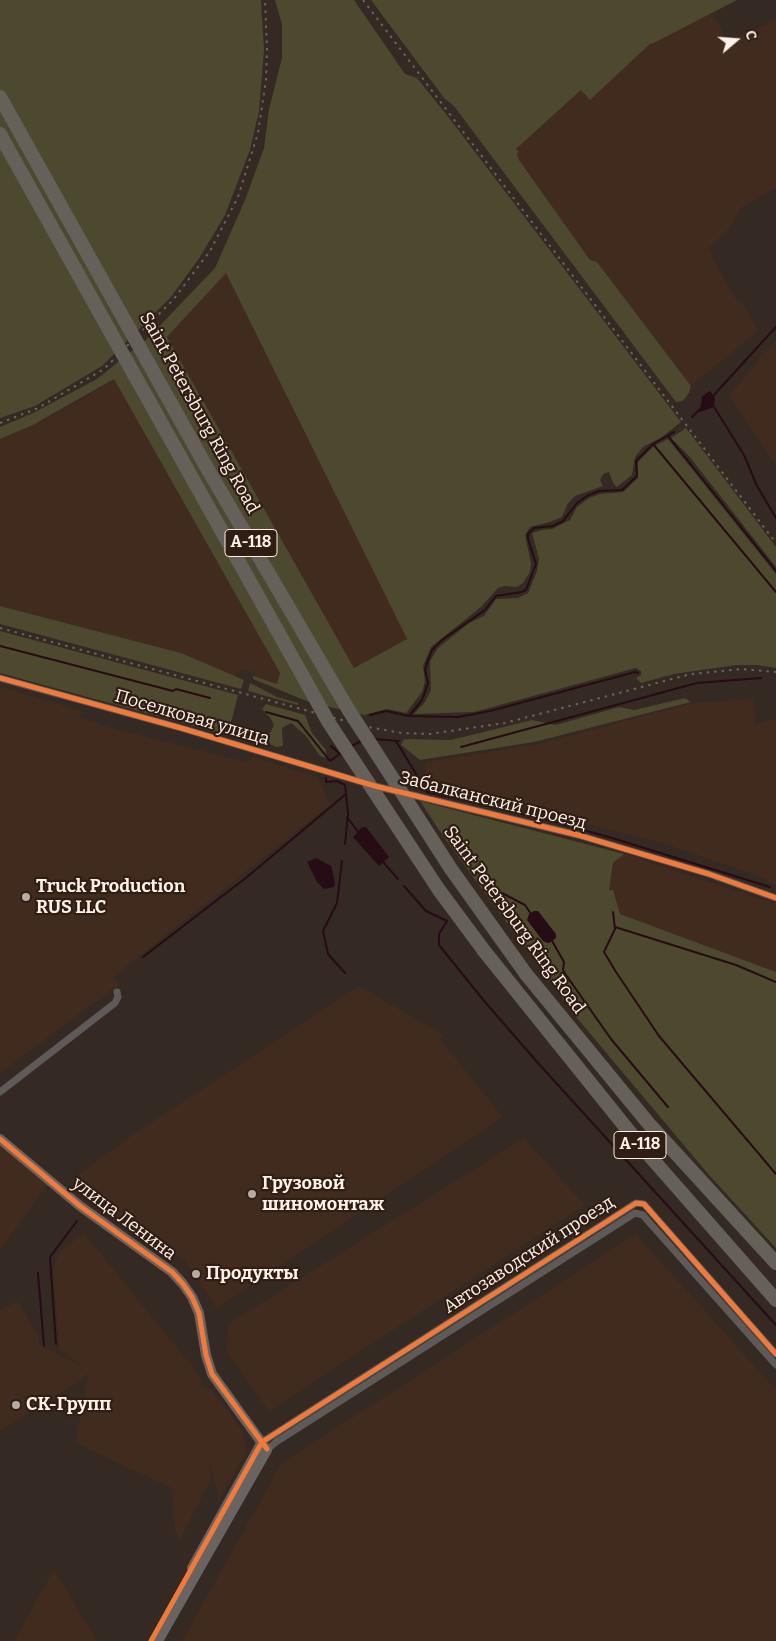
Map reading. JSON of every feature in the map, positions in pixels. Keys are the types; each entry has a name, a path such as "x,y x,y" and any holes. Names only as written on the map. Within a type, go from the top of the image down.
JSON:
{"highway":[{"name":"Saint Petersburg Ring Road","path":"0,96 207,468 348,709 451,869 526,974 650,1124 776,1263"},
{"name":"А-118","path":"0,134 329,723 439,890 510,986 640,1145 776,1300"}],"street":[{"name":"Поселковая улица","path":"0,678 181,728 375,786"},
{"name":"Забалканский проезд","path":"375,786 578,835 708,874 776,898"},
{"path":"0,1092 115,1003 118,998 117,992"},
{"name":"улица Ленина","path":"0,1140 80,1206 172,1272 183,1284 192,1297 198,1313 206,1355 212,1374 265,1446"},
{"name":"Автозаводский проезд","path":"265,1446 636,1203 644,1204 776,1354"},
{"name":"Автозаводский проезд","path":"265,1446 276,1442 635,1213 643,1216 648,1221 776,1365"},
{"path":"150,1641 265,1446"},
{"path":"158,1641 265,1446"}],"shaded area":[{"path":"0,0 261,0 264,50 259,111 250,150 225,215 200,257 171,297 102,366 35,406 0,418"},
{"path":"275,0 354,0 405,74 417,78 446,114 681,422 662,437 643,447 635,457 632,475 617,487 613,483 609,472 603,474 600,480 603,486 575,496 567,505 562,517 530,527 525,535 531,563 530,572 523,583 517,587 505,586 498,588 481,607 431,647 423,666 425,682 422,692 406,713 387,709 364,715 309,702 253,679 253,676 277,684 280,673 114,379 33,425 0,439 0,427 33,413 97,379 148,338 215,268 245,200 264,148 269,109 282,58 282,24","holes":["226,273 407,639 354,668 167,337"]},
{"path":"371,0 737,0 651,43 590,100 581,90 516,149 519,152 517,154 519,160 590,260 597,262 691,386 689,393 683,401 676,402 454,106 444,98"},
{"path":"713,13 728,43 776,19 776,188 743,206 726,232 709,248 713,256 712,258 737,301 740,300 759,330 691,386 597,262 590,260 519,160 516,149 582,90 591,99 643,51 642,49"},
{"path":"226,272 407,639 354,668 167,337"},
{"path":"776,339 776,465 729,396"},
{"path":"114,379 280,673 277,685 253,676 255,672 241,669 233,677 181,653 0,606 0,439 33,425 81,400"},
{"path":"710,391 715,398 714,407 700,412 702,396"},
{"path":"686,428 776,547 776,567 689,456 671,438"},
{"path":"668,439 776,574 776,668 757,665 736,665 674,674 641,683 636,678 641,675 641,671 636,668 474,712 414,714 425,702 431,690 430,661 438,648 469,623 484,616 496,599 518,598 528,593 537,571 539,559 532,533 552,529 570,520 577,507 589,498 600,494 623,492 638,478 638,462 654,446"},
{"path":"0,606 181,653 244,680 241,689 0,624"},
{"path":"0,631 238,695 232,719 227,729 215,732 0,673"},
{"path":"250,683 277,697 298,703 298,705 248,691"},
{"path":"0,687 82,711 80,718 97,722 100,725 247,762 254,757 318,777 330,805 113,977 119,984 0,1073"},
{"path":"685,698 691,702 534,742 420,760 401,745 404,739 451,740 532,720 556,725 619,707 634,710"},
{"path":"753,699 755,724 770,719 776,720 776,885 756,875 662,843 424,782 426,762 534,745 693,703"},
{"path":"266,704 305,715 312,733 326,750 326,758 320,756 306,736 291,723 282,728 283,746 276,747 270,744 268,737 274,725 262,709"},
{"path":"420,801 624,854 613,863 609,890 613,890 620,914 776,972 776,1248 709,1175 577,1018 443,836"},
{"path":"366,827 389,857 379,866 353,837 361,828"},
{"path":"624,854 776,904 776,972 619,914 613,890 609,890 613,863"},
{"path":"316,858 331,866 335,883 334,887 324,889 317,882 307,862"},
{"path":"538,911 556,934 556,938 551,942 543,941 527,920 529,914"},
{"path":"359,986 443,1035 441,1040 503,1117 216,1308 185,1260 117,1222 70,1181 131,1136"},
{"path":"524,1138 585,1205 269,1411 227,1353 228,1324"},
{"path":"0,1143 49,1183 0,1250"},
{"path":"84,1233 200,1376 201,1386 211,1389 243,1431 246,1453 220,1499 209,1463 211,1479 179,1542 175,1531 172,1488 75,1443 89,1372 84,1378 0,1431 0,1311 17,1301 39,1336 39,1344 83,1367 59,1350 53,1269 59,1252"},
{"path":"636,1234 776,1390 776,1641 182,1641 281,1464"},
{"path":"54,1569 97,1641 14,1641"}],"waterway":[{"path":"713,396 776,327"},
{"path":"714,407 744,455 757,486 776,518"},
{"path":"692,417 701,408"},
{"path":"370,715 386,711 409,716 422,700 428,683 425,669 432,650 442,640 485,610 496,596 526,590 536,564 528,534 534,528 553,526 563,521 577,503 587,496 599,491 622,490 637,476 636,461 653,444 674,432"},
{"path":"668,436 776,571"},
{"path":"653,444 776,592"},
{"path":"0,646 173,691 176,689 210,698"},
{"path":"409,716 458,717 490,711 635,672 638,673"},
{"path":"461,747 697,683 761,678"},
{"path":"266,712 298,721 330,761 342,752"},
{"path":"373,739 399,741"},
{"path":"350,747 361,741"},
{"path":"396,741 427,792 544,819 770,887"},
{"path":"331,746 340,754"},
{"path":"326,778 326,782 337,781 345,785 346,793"},
{"path":"143,957 247,877 346,794 348,814 345,844"},
{"path":"347,817 359,833"},
{"path":"342,861 337,903 323,931 328,954 345,973"},
{"path":"383,862 398,879"},
{"path":"404,886 426,911 447,921 439,934 439,945 485,1002 776,1325"},
{"path":"489,894 502,893 525,905 531,914"},
{"path":"613,912 615,929 604,952 616,972 659,1036 776,1174"},
{"path":"615,927 736,965 776,982"},
{"path":"551,939 564,962 563,970 566,975 611,1039 668,1107"},
{"path":"56,1344 50,1257 77,1221"},
{"path":"38,1273 44,1346"}],"railway":[{"path":"0,423 38,408 104,369 173,300 210,251 238,197 258,133 266,80 265,0"},
{"path":"363,0 776,543"},
{"path":"0,628 368,727 402,733 429,734 505,723 691,674 742,669 776,672"}],"cycle path":[{"path":"0,678 181,728 375,786 578,835 709,874 776,898"},
{"path":"0,1139 80,1206 172,1272 183,1284 192,1297 199,1313 206,1355 212,1374 267,1449"},
{"path":"151,1641 262,1442 636,1203 644,1204 776,1354"}],"place":[{"name":"Truck Production RUS LLC","path":"26,897"},
{"name":"Грузовой шиномонтаж","path":"252,1194"},
{"name":"Продукты","path":"196,1274"},
{"name":"СК-Групп","path":"16,1405"}]}
